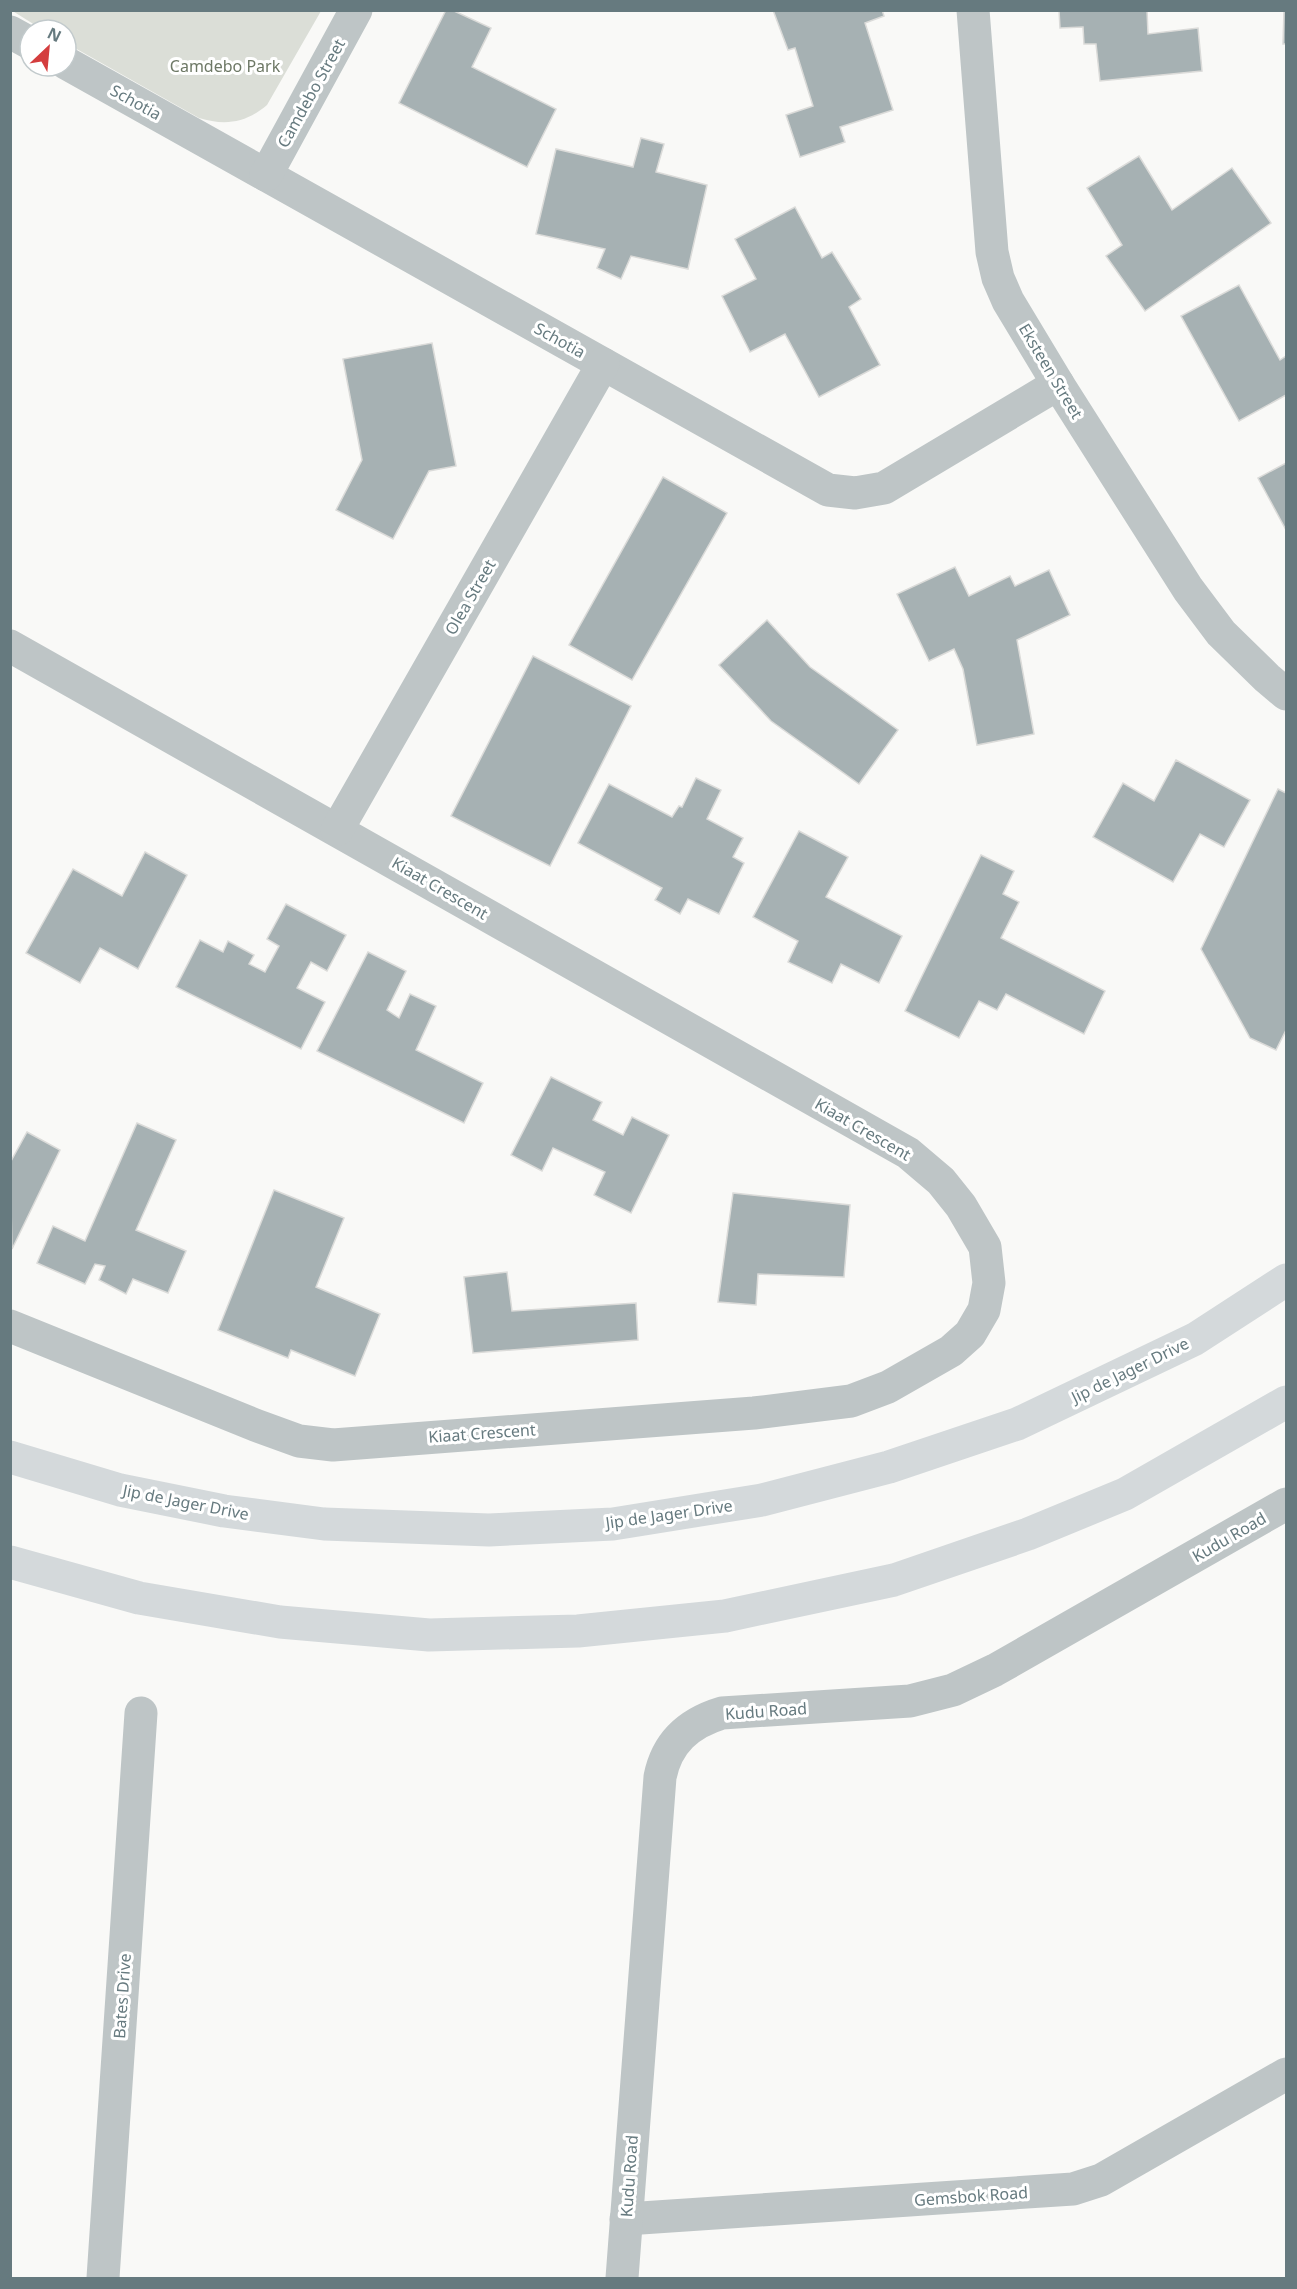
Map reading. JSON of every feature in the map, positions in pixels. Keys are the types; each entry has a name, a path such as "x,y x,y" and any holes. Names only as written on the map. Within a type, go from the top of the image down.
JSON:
{"main road":[{"name":"Jip de Jager Drive","path":"10,1457 143,1495 224,1511 324,1524 489,1530 613,1524 762,1500 889,1467 1017,1424 1195,1339 1287,1280"},
{"path":"10,1562 139,1598 280,1622 429,1635 578,1631 725,1616 894,1580 1028,1534 1125,1494 1287,1402"}],"street":[{"name":"Camdebo Street","path":"266,175 356,10"},
{"name":"Eksteen Street","path":"973,10 992,252 998,278 1008,301 1188,589 1221,633 1280,680"},
{"name":"Schotia","path":"78,70 828,490 855,493 884,488 1058,384"},
{"name":"Olea Street","path":"338,830 603,364"},
{"name":"Kiaat Crescent","path":"10,646 908,1153 941,1181 961,1206 984,1247 989,1283 984,1310 970,1334 951,1351 888,1387 851,1401 754,1413 333,1444 299,1440 255,1425 10,1326"},
{"name":"Kudu Road","path":"621,2278 660,1777 663,1762 678,1737 699,1722 722,1713 910,1701 953,1690 995,1670 1287,1504"},
{"name":"Bates Drive","path":"103,2278 141,1713"},
{"name":"Gemsbok Road","path":"626,2219 1073,2189 1101,2180 1287,2074"}],"green space":[{"name":"Camdebo Park","path":"11,10 321,10 267,105 251,116 226,122 199,118 78,50 78,18 24,18"}],"building":[{"path":"446,10 452,10 491,28 472,67 556,109 527,167 399,103"},
{"path":"773,10 882,10 884,16 865,23 893,110 840,127 845,142 800,157 786,115 813,106 795,48 788,50"},
{"path":"1059,10 1147,10 1148,34 1198,28 1202,71 1100,81 1096,44 1084,44 1083,27 1060,28"},
{"path":"1284,10 1286,10 1286,44 1283,44"},
{"path":"641,138 664,144 656,172 707,185 688,269 631,256 621,279 597,268 605,249 536,234 556,149 633,167"},
{"path":"1139,156 1172,210 1232,168 1271,223 1145,311 1106,256 1122,245 1087,188"},
{"path":"795,207 822,258 832,252 861,299 849,307 880,365 819,397 785,334 750,352 722,296 756,279 735,239"},
{"path":"1239,285 1280,360 1286,356 1286,395 1239,421 1181,316"},
{"path":"432,343 456,466 429,471 393,539 336,510 362,460 343,359"},
{"path":"1286,463 1286,530 1258,478"},
{"path":"663,477 727,513 632,680 569,645"},
{"path":"955,567 969,596 1010,576 1015,586 1049,570 1070,615 1017,640 1034,734 977,745 963,669 954,649 929,661 897,594"},
{"path":"767,620 810,667 898,730 859,784 771,721 719,665"},
{"path":"533,656 631,706 550,866 451,816"},
{"path":"1176,760 1250,800 1224,847 1200,834 1173,882 1093,837 1123,783 1154,801"},
{"path":"696,778 721,790 707,819 743,838 733,857 744,863 719,914 688,899 680,914 655,900 662,888 578,843 609,784 672,817 679,806 682,807"},
{"path":"1278,789 1286,793 1286,1030 1276,1050 1250,1038 1201,949"},
{"path":"799,831 848,857 826,897 902,936 879,983 841,964 832,983 788,962 798,941 753,917"},
{"path":"145,852 187,875 138,969 100,948 80,983 26,953 73,869 122,896"},
{"path":"981,855 1014,871 1003,894 1019,902 1001,938 1105,991 1084,1034 1006,994 997,1010 979,1001 959,1038 905,1011"},
{"path":"286,904 346,935 327,971 311,962 297,988 325,1002 301,1049 176,987 200,940 223,952 228,941 254,955 249,964 265,972 279,946 267,939"},
{"path":"368,952 406,971 387,1010 399,1018 410,994 436,1006 416,1050 483,1083 464,1123 317,1051"},
{"path":"551,1077 602,1102 593,1120 623,1135 632,1117 669,1135 631,1213 594,1195 605,1172 553,1148 542,1171 511,1155"},
{"path":"137,1123 176,1140 136,1230 186,1251 168,1293 133,1279 126,1294 99,1280 105,1266 95,1264 85,1284 37,1263 53,1226 85,1241"},
{"path":"27,1132 60,1150 12,1249 10,1163"},
{"path":"274,1190 344,1218 316,1287 380,1314 355,1376 291,1350 288,1358 218,1330"},
{"path":"733,1193 850,1205 844,1277 758,1274 756,1305 718,1302"},
{"path":"507,1272 512,1311 636,1303 638,1340 473,1353 464,1277"}]}
